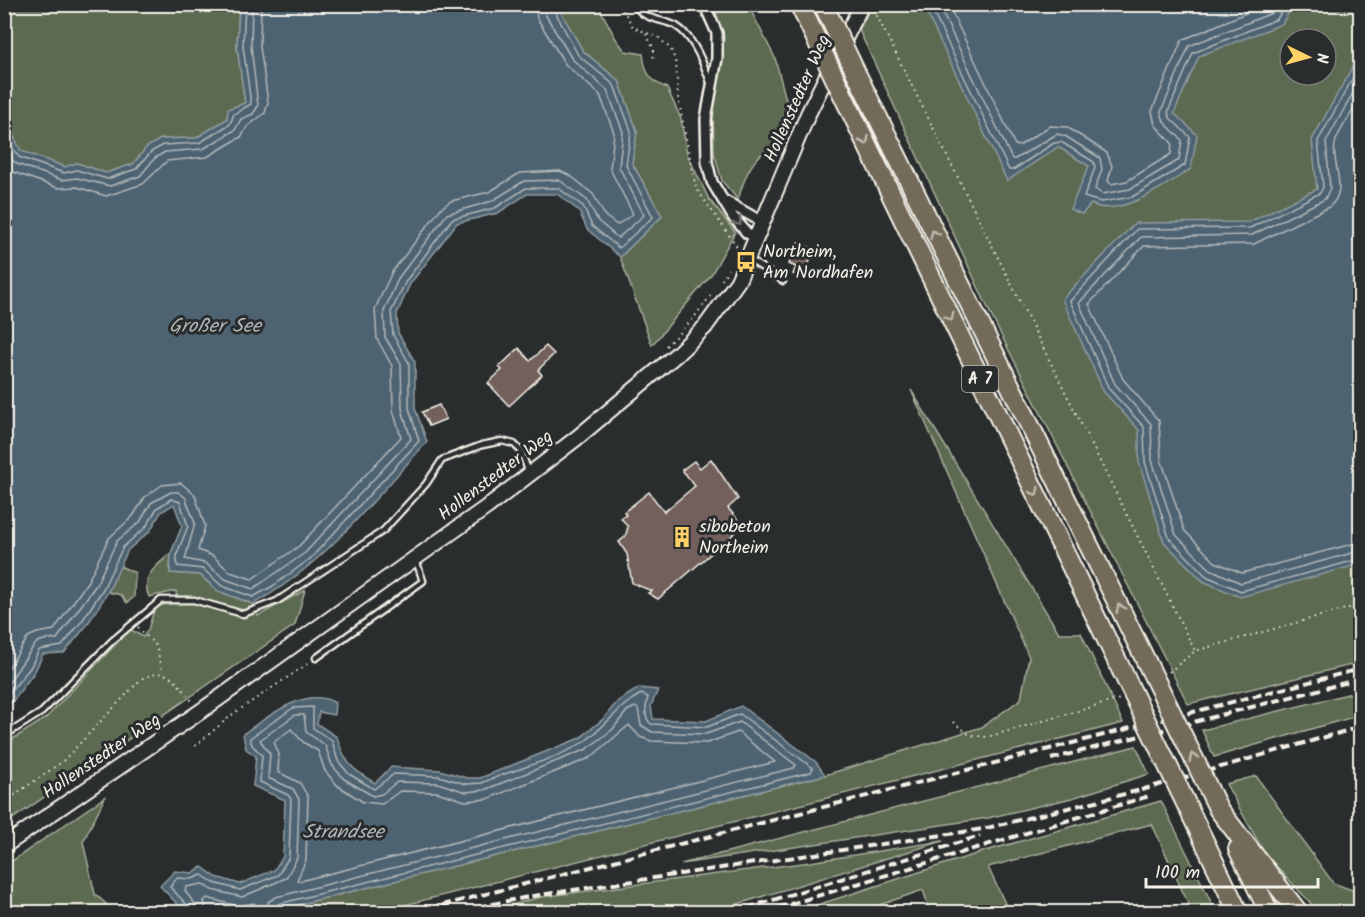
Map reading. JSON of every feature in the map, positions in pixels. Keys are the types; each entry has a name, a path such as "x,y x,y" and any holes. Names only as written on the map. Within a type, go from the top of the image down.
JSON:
{"highway":[{"name":"A 7","path":"799,4 1238,912"},
{"name":"A 7","path":"822,4 1269,912"},
{"path":"1219,810 1298,912"}],"main road":[{"name":"Hollenstedter Weg","path":"4,846 201,711 529,475 677,354 705,327 724,302 752,236 764,223 808,114 862,4"}],"street":[{"path":"704,4 717,33 717,58 706,119 707,162 712,182 733,217 752,236"},
{"path":"725,201 764,223"}],"lane":[{"path":"636,4 643,15 677,27 684,33 703,64 711,85"},
{"path":"743,254 783,281"},
{"path":"4,736 42,712 134,622 160,600 194,600 243,614 277,601 383,531 426,484 442,460 460,453 502,441 514,444 528,463 529,475"},
{"path":"316,658 423,581 415,558"}],"path":[{"path":"620,4 633,27 658,38 671,49 676,63 678,98 696,188 743,254 752,236"},
{"path":"871,4 1194,651"},
{"path":"646,33 654,49 653,61"},
{"path":"721,282 730,266"},
{"path":"659,352 692,320 716,289"},
{"path":"1168,672 1194,651 1360,604"},
{"path":"134,622 156,646 163,673"},
{"path":"195,746 233,714 316,658"},
{"path":"4,802 62,762 141,679 153,673 171,676 194,702"},
{"path":"953,722 970,735 987,737 1120,699"},
{"path":"556,912 571,909 594,912"}],"green space":[{"path":"4,5 239,5 237,47 245,103 228,109 227,119 196,138 161,139 147,147 133,164 106,173 77,163 66,167 21,151 11,131 5,129"},
{"path":"557,5 598,5 625,51 643,54 649,75 667,88 681,119 687,154 709,199 735,232 711,275 652,345 620,257 662,216 632,163 637,131 619,81 583,51"},
{"path":"714,5 748,5 775,58 790,115 776,146 768,149 755,160 743,183 738,200 722,181 714,153 713,108 724,38"},
{"path":"872,5 1360,5 1360,663 1188,704 992,317 859,30"},
{"path":"911,390 1059,633 1081,633 1123,723 377,912 268,912 825,775 982,727 1021,699 1029,657"},
{"path":"171,553 170,573 200,575 218,591 253,604 258,616 305,590 295,625 5,824 5,744 46,718 130,629 143,637 148,630 155,607 177,602 176,591 149,597 147,590 148,577 151,572"},
{"path":"120,566 135,573 134,597 127,603 121,595 108,592"},
{"path":"1360,691 1360,715 1214,757 1202,730"},
{"path":"1136,746 1149,774 1072,798 988,818 681,864"},
{"path":"1256,776 1333,883 1360,893 1360,912 1319,912 1265,854 1226,784"},
{"path":"105,797 83,842 95,894 115,912 5,912 5,866"},
{"path":"1161,801 1216,912 1192,912 1152,824 988,867 1009,912 930,912 923,890 859,912 795,912 979,853"},
{"path":"943,841 712,912 484,912 541,897 810,862"}],"water":[{"path":"923,4 1293,5 1282,24 1199,56 1174,113 1197,135 1191,169 1142,198 1115,207 1091,204 1082,214 1070,209 1089,166 1058,147 1007,181"},
{"name":"Großer See","path":"239,5 557,5 583,51 619,81 637,131 632,163 662,216 620,257 587,229 579,211 557,194 527,194 498,213 457,223 410,284 397,314 398,333 415,362 415,408 427,442 367,509 303,571 279,589 253,604 218,591 200,575 170,573 171,553 182,526 174,504 161,512 150,531 128,550 108,592 87,625 64,653 43,654 35,671 10,705 5,705 5,129 11,131 21,151 65,167 77,163 106,173 133,164 147,147 161,139 196,138 227,119 228,109 245,103 237,47"},
{"path":"1360,53 1360,564 1240,597 1203,581 1164,542 1139,462 1139,430 1104,392 1062,299 1135,223 1249,222 1317,189 1312,140"},
{"name":"Strandsee","path":"639,688 658,690 651,706 653,719 706,721 741,706 816,762 825,775 268,912 185,912 160,886 175,871 192,873 202,867 216,877 240,884 274,870 283,857 285,800 253,786 256,756 246,749 243,734 275,712 299,701 312,698 335,703 334,715 319,712 317,724 337,737 350,764 360,774 375,783 391,767 440,770 467,778 480,778 580,738 603,719 618,701"}],"building":[{"path":"798,242 815,250 802,278 793,274 796,267 789,264"},
{"path":"546,346 554,354 538,370 542,375 509,406 488,383 502,370 499,367 519,348 530,361"},
{"path":"439,405 446,419 429,426 422,412"},
{"name":"sibobeton Northeim","path":"711,459 738,499 728,508 743,526 658,599 648,593 652,591 632,583 627,554 619,542 625,537 628,527 621,518 626,515 624,512 649,492 664,512 695,486 682,470 694,461 700,468"}],"railway":[{"path":"416,912 1360,669"},
{"path":"1051,759 1360,679"},
{"path":"1141,790 1360,727"},
{"path":"452,912 533,896 983,829 1149,788"},
{"path":"764,912 1149,796"},
{"path":"734,912 980,836"}],"place":[{"name":"Northeim, Am Nordhafen","path":"746,262"},
{"name":"sibobeton Northeim","path":"682,537"}]}
